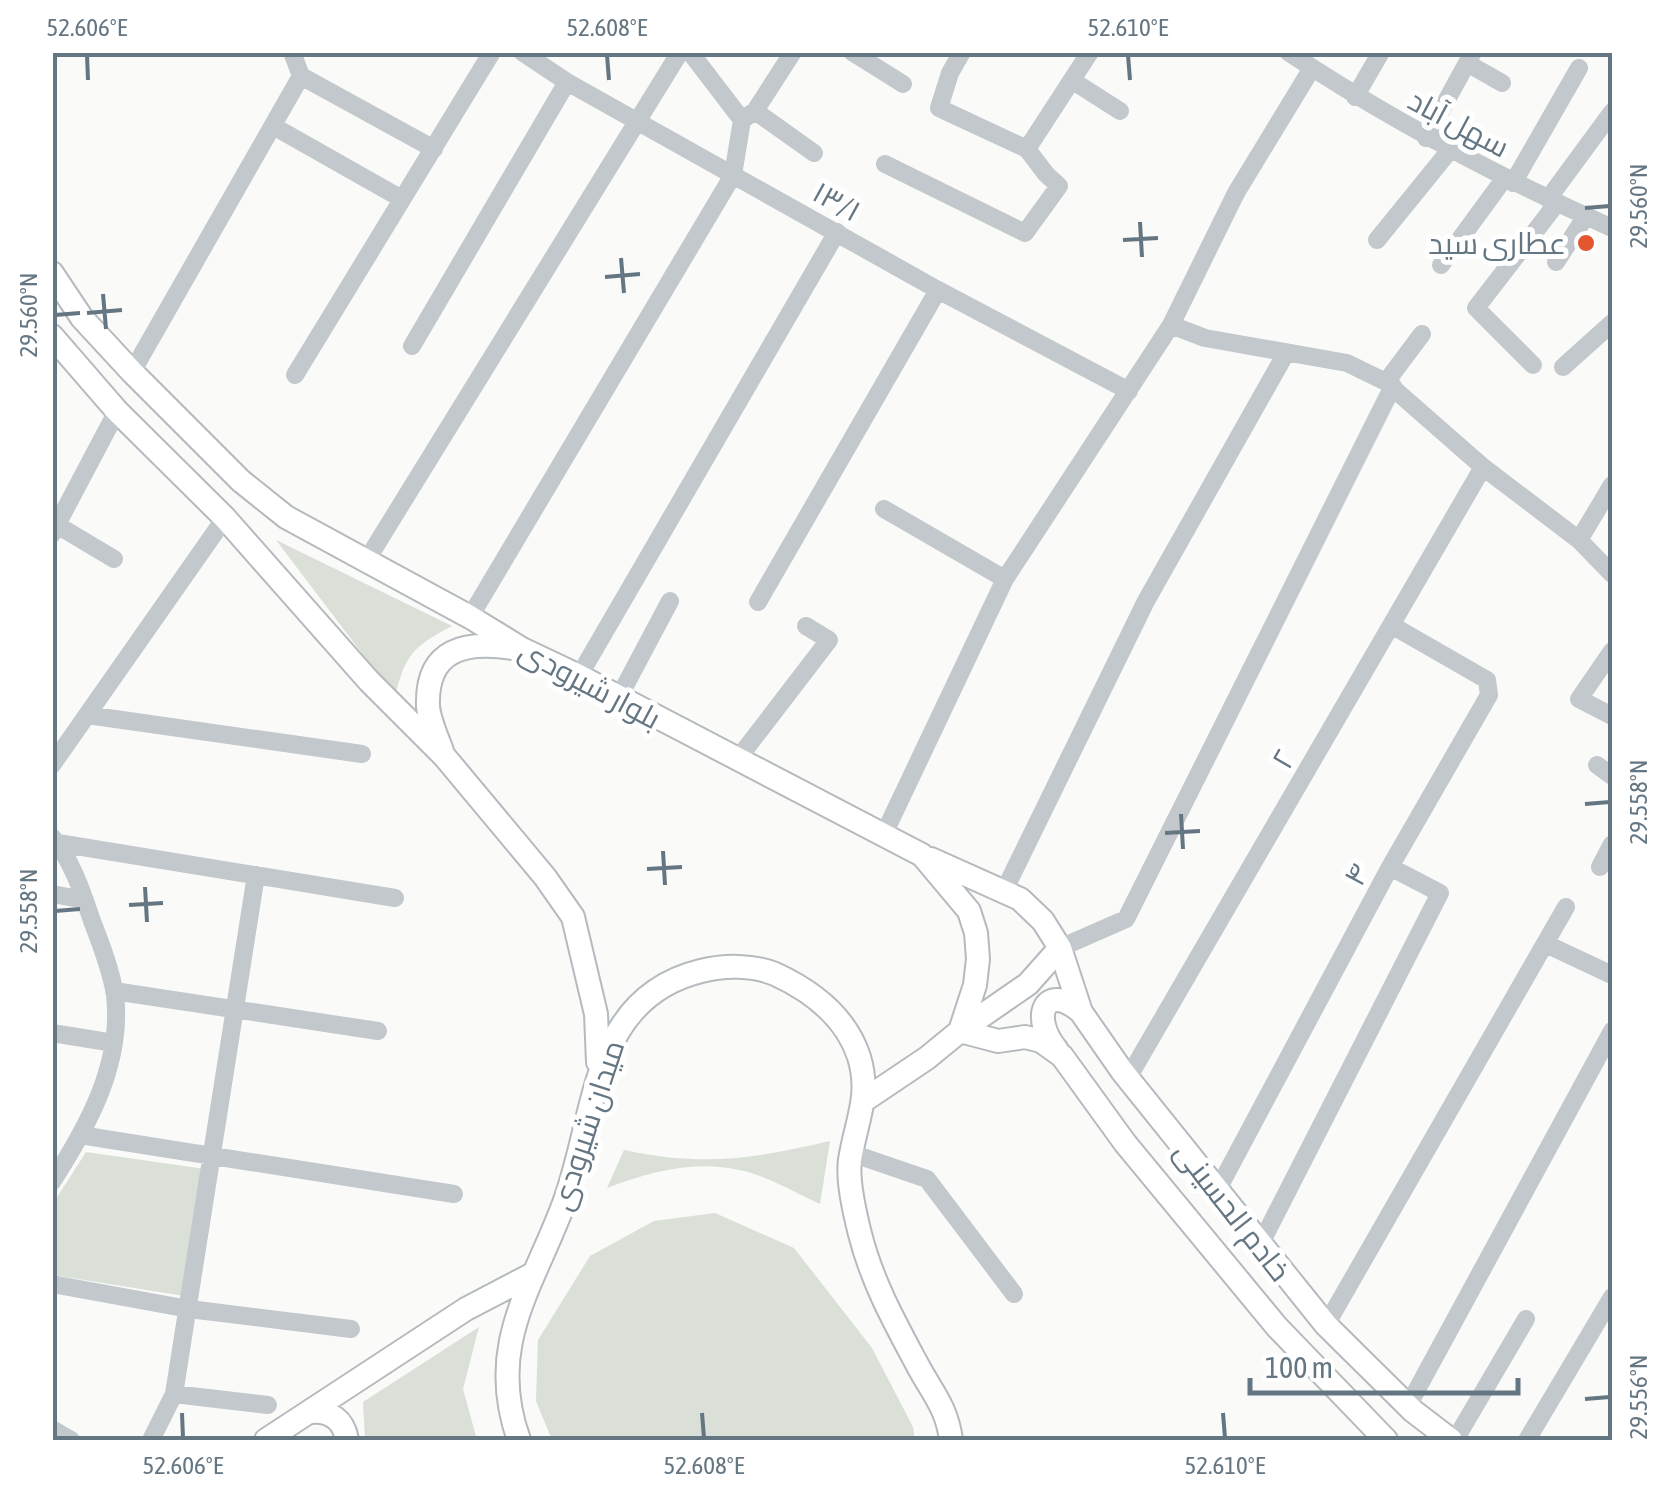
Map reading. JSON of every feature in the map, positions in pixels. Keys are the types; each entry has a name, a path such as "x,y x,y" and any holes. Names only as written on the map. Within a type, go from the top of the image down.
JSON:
{"main road":[{"name":"بلوار شیرودی","path":"52,273 82,318 132,372 241,481 286,517 365,563 470,616 522,649 922,855 969,911 976,932 975,985 960,1031"},
{"path":"52,336 117,411 226,518 369,682 444,756 545,877 573,917 596,1014 598,1076"},
{"path":"444,756 428,708 431,673 451,652 480,643 522,649"},
{"name":"خادم الحسینی","path":"922,855 1020,900 1044,921 1060,948 1081,1012"},
{"path":"866,1099 1028,984 1060,948"},
{"name":"میدان شیرودی","path":"519,1440 506,1378 515,1319 564,1204 598,1076 614,1034 641,1000 678,976 721,966 765,970 805,988 837,1017 858,1056 866,1099 855,1125 849,1164 860,1234 883,1301 948,1417 951,1440"},
{"name":"خادم الحسینی","path":"1386,1440 1278,1326 1125,1143 1044,1035 1043,1010 1048,1002 1070,1002 1081,1012 1128,1078 1326,1325 1408,1406 1453,1440"},
{"path":"960,1031 998,1040 1041,1040 1062,1056"},
{"path":"266,1440 466,1309 531,1276"},
{"path":"310,1412 320,1411 337,1418 347,1440"}],"street":[{"path":"292,52 301,76 434,148"},
{"path":"295,375 492,52"},
{"name":"۱۳/۱","path":"522,52 568,82 938,290 1129,391"},
{"path":"365,563 680,52"},
{"path":"690,52 749,116 814,153"},
{"path":"470,616 733,175 749,116 793,52"},
{"path":"852,52 903,84"},
{"path":"884,164 1025,233 1060,186 1028,149 939,108 950,73 962,52"},
{"path":"1028,149 1090,52"},
{"name":"سهل آباد","path":"1288,52 1426,138 1612,228"},
{"path":"1356,97 1381,52"},
{"path":"1426,138 1470,58 1502,83"},
{"path":"884,834 1005,579 1171,326 1236,194 1312,68"},
{"path":"1441,265 1509,181 1579,68"},
{"path":"132,372 301,76"},
{"path":"1073,81 1120,111"},
{"path":"412,346 568,82"},
{"path":"1532,366 1476,308 1612,112"},
{"path":"273,126 402,200"},
{"path":"1377,240 1450,150"},
{"path":"1556,262 1586,216"},
{"path":"579,676 837,232"},
{"path":"758,602 938,290"},
{"path":"1562,367 1612,323"},
{"path":"1171,326 1205,338 1347,364 1390,383 1483,467 1579,540 1612,574"},
{"path":"1060,948 1126,920 1390,383 1422,334"},
{"path":"1003,892 1146,602 1286,353"},
{"path":"114,559 54,527 117,411"},
{"name":"۲","path":"1128,1078 1483,467"},
{"path":"1579,540 1612,485"},
{"path":"884,509 1005,579"},
{"path":"52,764 226,518"},
{"path":"618,699 670,600"},
{"path":"737,760 828,640 806,626"},
{"name":"۴","path":"1217,1190 1390,867 1489,695 1487,680 1393,626"},
{"path":"1612,651 1578,699 1612,716"},
{"path":"88,715 362,754"},
{"path":"55,840 396,898"},
{"path":"52,1182 80,1135 109,1070 114,1044 114,991 85,900 55,840"},
{"path":"1600,868 1612,844"},
{"path":"1260,1245 1440,893 1390,867"},
{"path":"151,1440 174,1394 256,875"},
{"path":"52,894 85,900"},
{"path":"1326,1325 1566,907"},
{"path":"1546,944 1612,976"},
{"path":"114,991 378,1031"},
{"path":"1408,1406 1612,1031"},
{"path":"52,1033 114,1044"},
{"path":"80,1135 454,1194"},
{"path":"852,1153 927,1179 1014,1294"},
{"path":"52,1284 189,1309 351,1330"},
{"path":"1527,1440 1612,1297"},
{"path":"1453,1440 1526,1319"},
{"path":"174,1394 268,1405"},
{"path":"52,1429 70,1440"}],"shaded area":[{"path":"276,540 452,626 413,653 395,697"},
{"path":"830,1141 820,1204 760,1176 722,1167 672,1169 607,1188 624,1150 679,1158 728,1159"},
{"path":"86,1152 205,1169 184,1296 53,1275 52,1205"},
{"path":"715,1213 794,1248 872,1348 913,1427 915,1440 552,1440 536,1401 538,1340 590,1256 654,1221"},
{"path":"479,1327 463,1389 477,1440 365,1440 363,1402"}],"place":[{"name":"عطاری سید","path":"1586,243"}]}
